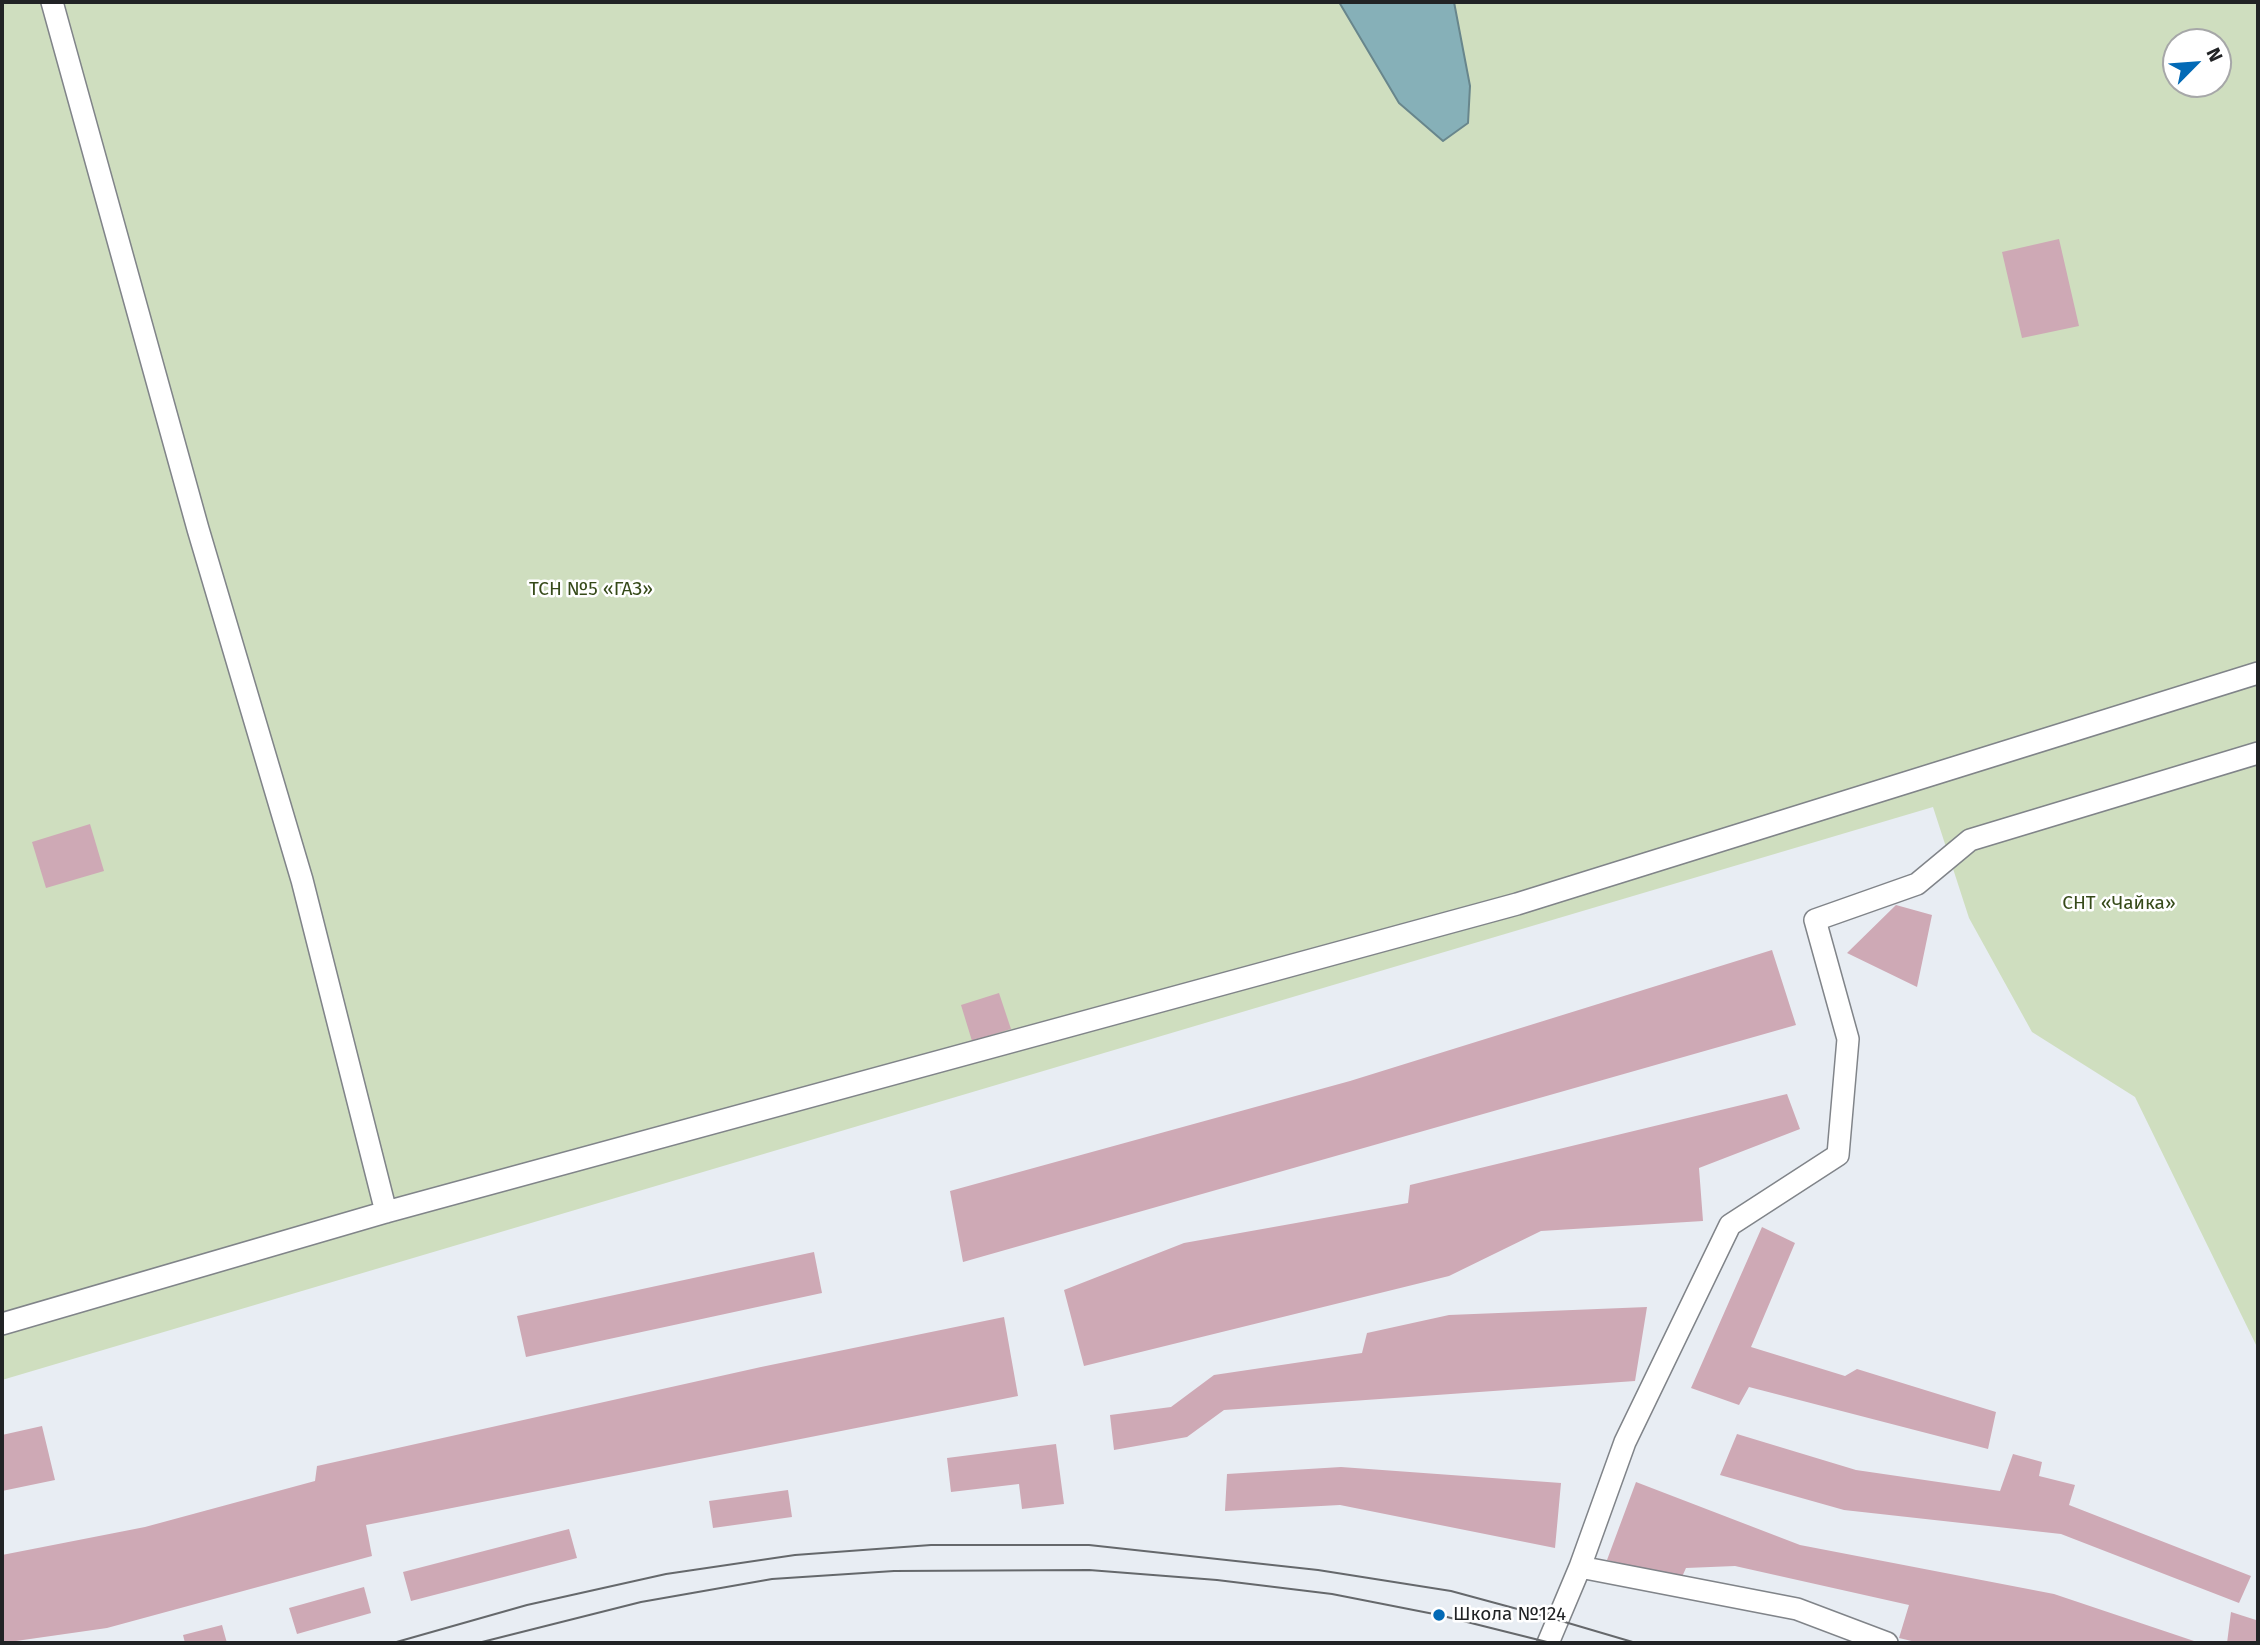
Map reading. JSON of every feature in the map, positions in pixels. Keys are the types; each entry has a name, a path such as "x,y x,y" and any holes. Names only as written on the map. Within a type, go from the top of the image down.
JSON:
{"lane":[{"path":"52,2 198,529 302,880 386,1212"},
{"path":"2,1324 386,1212 1517,904 2258,673"},
{"path":"1548,1643 1580,1567 1625,1442 1730,1225 1838,1155 1848,1039 1815,920 1917,884 1970,841 2258,753"},
{"path":"1580,1567 1797,1609 1887,1643"}],"green space":[{"name":"ТСН №5 «ГАЗ»","path":"2,2 2258,2 2258,1349 2135,1097 2032,1032 1969,918 1933,807 2,1380"}],"water":[{"path":"1339,2 1454,2 1470,86 1468,123 1443,141 1399,103"}],"building":[{"path":"2059,239 2079,326 2022,338 2002,252"},
{"path":"90,824 104,871 46,888 32,842"},
{"path":"1896,905 1932,915 1917,987 1847,953"},
{"path":"1772,950 1796,1025 963,1262 950,1191 1350,1081"},
{"path":"999,993 1011,1029 972,1041 961,1005"},
{"path":"1787,1094 1800,1129 1699,1168 1703,1221 1541,1231 1449,1276 1084,1366 1064,1290 1184,1243 1408,1203 1410,1185"},
{"path":"1762,1227 1795,1243 1751,1347 1845,1376 1857,1369 1996,1412 1988,1449 1749,1387 1739,1405 1691,1388"},
{"path":"814,1252 822,1293 526,1357 517,1316"},
{"path":"1647,1307 1635,1381 1224,1410 1187,1437 1114,1450 1110,1415 1171,1407 1214,1375 1362,1353 1367,1333 1449,1315"},
{"path":"1004,1317 1018,1396 366,1525 372,1556 107,1628 2,1643 2,1555 145,1527 315,1481 317,1466 761,1367"},
{"path":"42,1426 55,1480 2,1491 2,1435"},
{"path":"1737,1434 1856,1470 2000,1491 2013,1454 2042,1462 2039,1476 2075,1485 2069,1505 2251,1576 2239,1603 2061,1534 1844,1510 1720,1475"},
{"path":"1056,1444 1064,1504 1022,1509 1019,1484 951,1492 947,1458"},
{"path":"1341,1467 1561,1483 1555,1548 1340,1505 1225,1511 1227,1474"},
{"path":"1636,1482 1800,1545 2054,1594 2200,1643 1920,1643 1899,1638 1909,1605 1735,1566 1686,1568 1681,1579 1607,1560"},
{"path":"788,1490 792,1517 713,1528 709,1501"},
{"path":"569,1529 577,1558 411,1601 403,1572"},
{"path":"364,1587 371,1613 297,1634 289,1608"},
{"path":"2231,1612 2256,1620 2258,1643 2227,1643"},
{"path":"222,1625 227,1643 185,1643 183,1635"}],"tram line":[{"path":"393,1643 527,1605 666,1574 795,1555 931,1545 1089,1545 1318,1570 1451,1591 1636,1643"},
{"path":"478,1643 641,1602 772,1579 894,1571 1089,1570 1217,1580 1332,1594 1439,1615 1551,1643"}],"place":[{"name":"Школа №124","path":"1439,1615"}],"park label":[{"name":"СНТ «Чайка»","path":"2119,904"}]}
